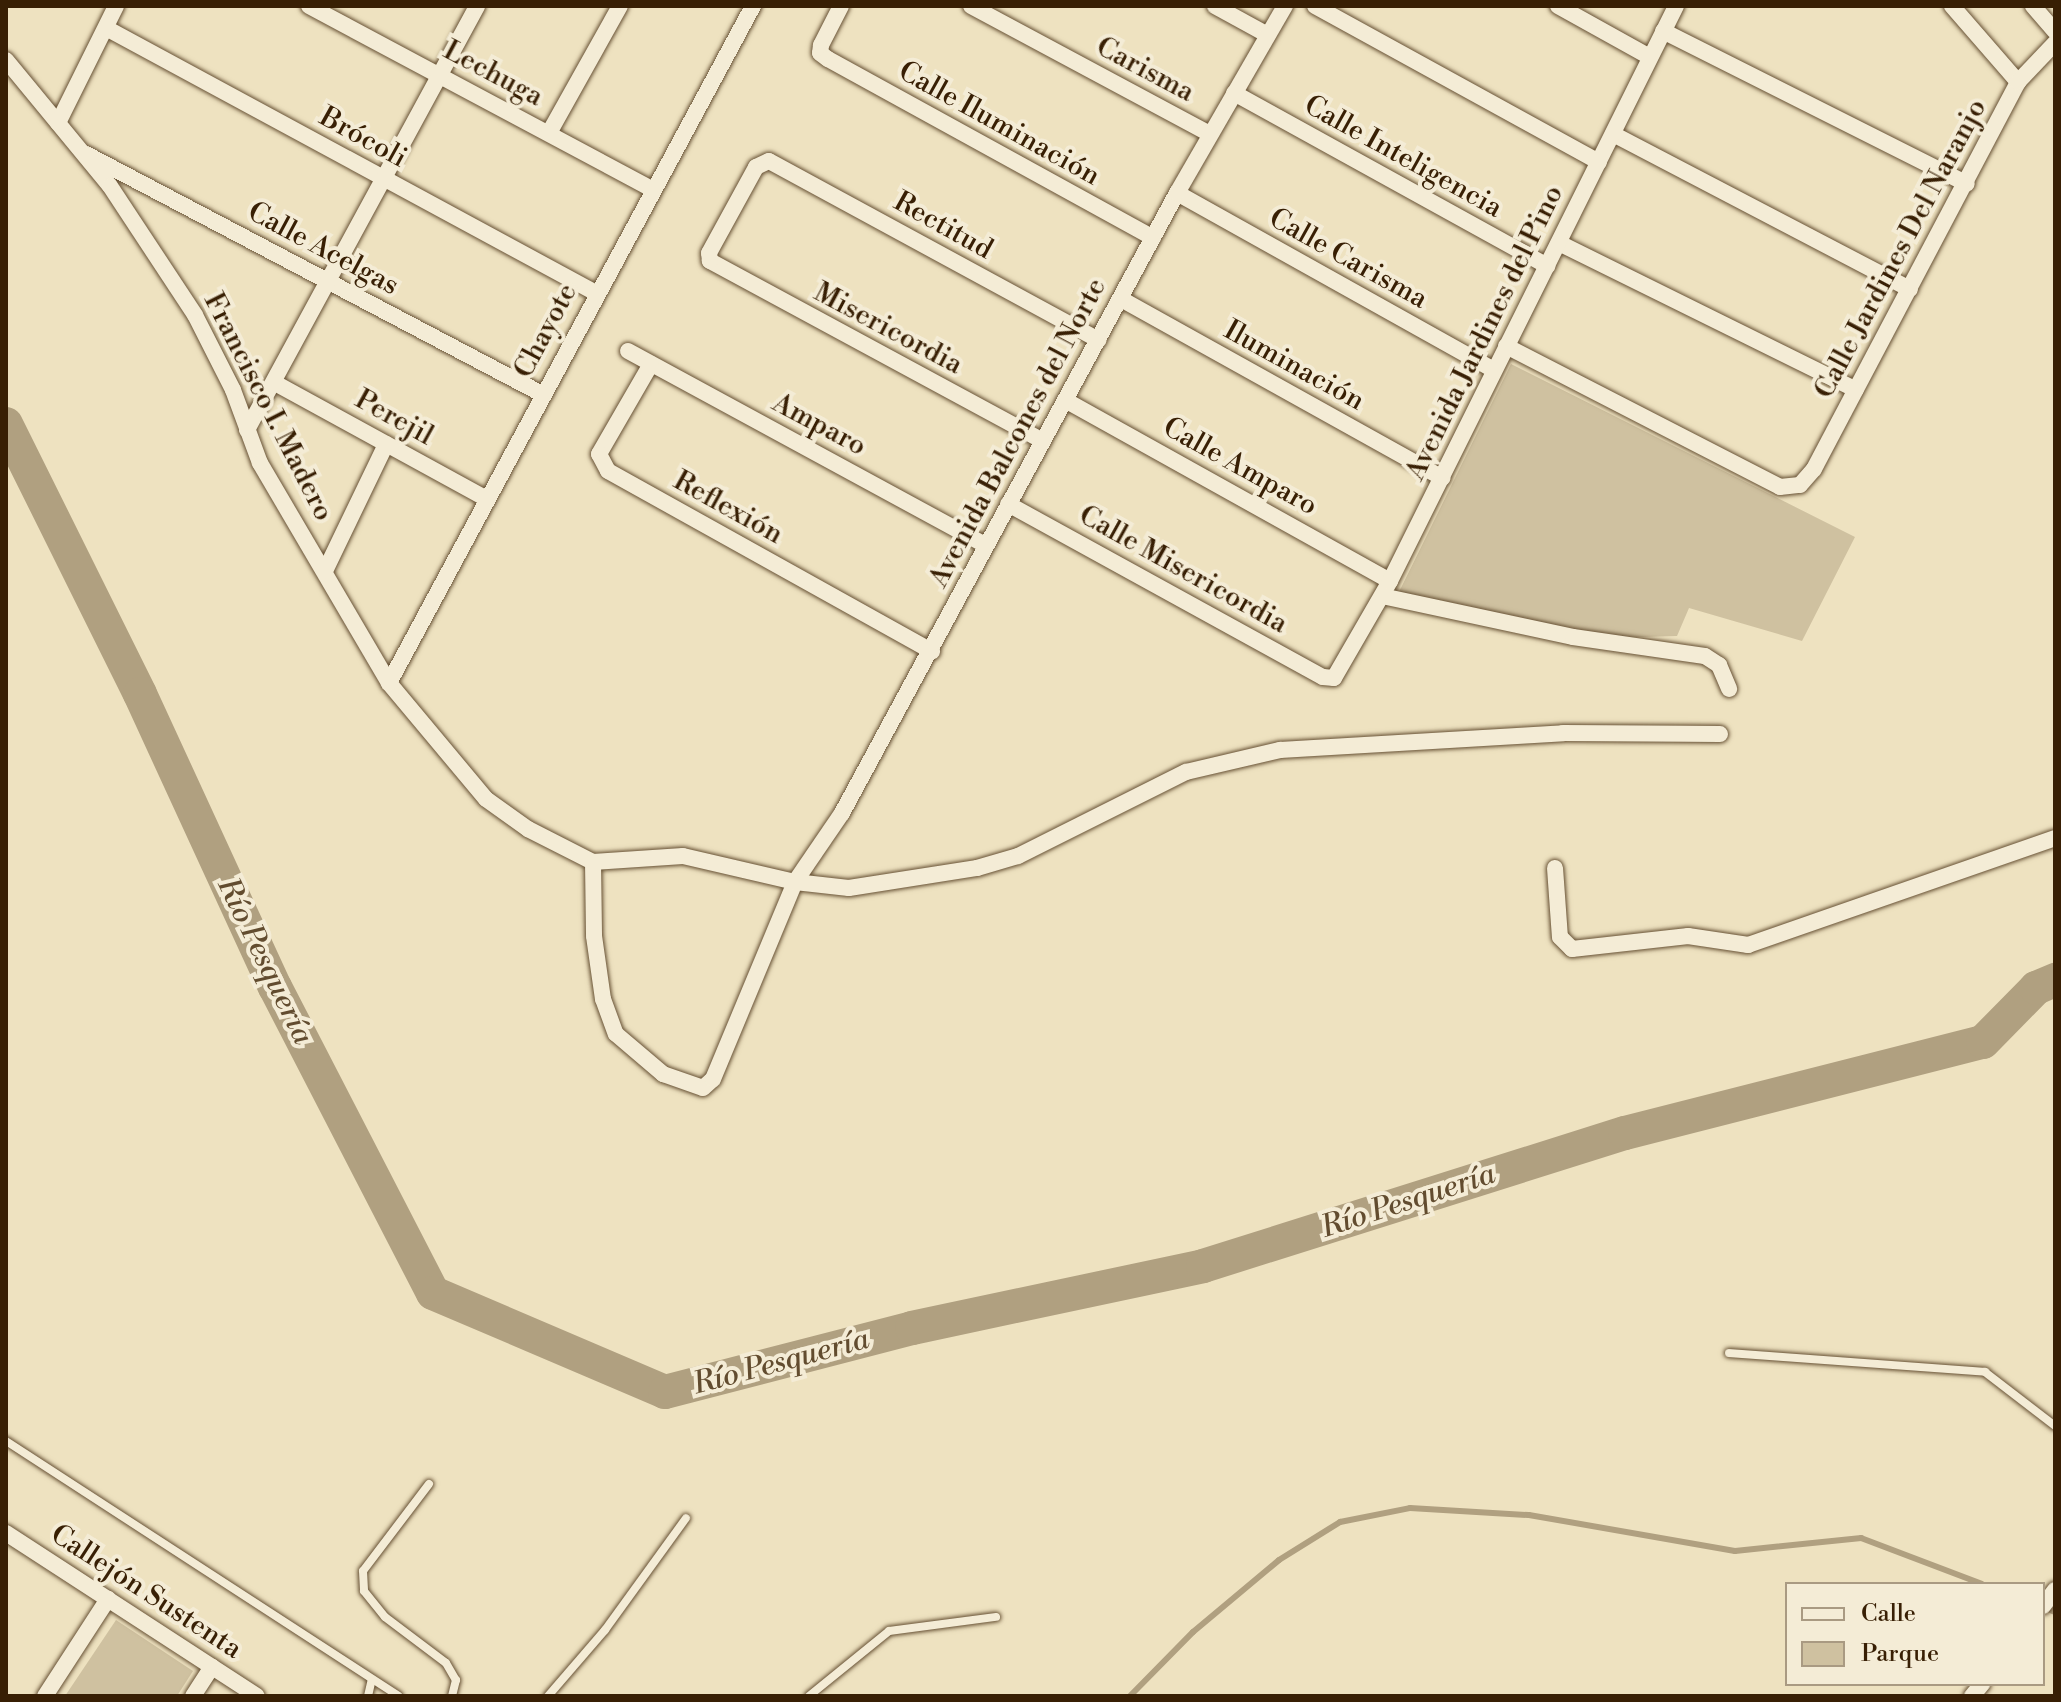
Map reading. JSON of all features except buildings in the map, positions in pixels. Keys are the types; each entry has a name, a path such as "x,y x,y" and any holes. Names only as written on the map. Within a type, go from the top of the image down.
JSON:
{"street":[{"path":"58,123 116,6"},
{"name":"Lechuga","path":"309,6 652,189"},
{"path":"247,430 477,6"},
{"path":"549,133 620,6"},
{"name":"Chayote","path":"389,683 753,6"},
{"name":"Calle Iluminación","path":"841,6 820,53 1153,238"},
{"name":"Carisma","path":"971,6 1210,134"},
{"path":"1215,6 1268,35"},
{"name":"Avenida Balcones del Norte","path":"593,862 603,999 616,1034 663,1074 703,1088 713,1079 795,882 842,813 1177,193 1285,6"},
{"path":"1315,6 1599,162"},
{"path":"1558,6 1650,57"},
{"name":"Avenida Jardines del Pino","path":"1334,678 1390,581 1676,6"},
{"path":"1952,6 2018,82"},
{"path":"2033,6 2055,31"},
{"name":"Brócoli","path":"106,28 596,293"},
{"path":"1663,31 1967,184"},
{"name":"Calle Jardines Del Naranjo","path":"1506,346 1780,487 1800,485 1814,469 1967,184 2018,82 2055,43"},
{"name":"Francisco I. Madero","path":"6,60 149,242 195,315 247,430 389,683 486,799 528,829 593,862"},
{"name":"Calle Inteligencia","path":"1234,93 1547,266"},
{"path":"1613,134 1910,289"},
{"name":"Calle Acelgas","path":"80,151 542,394"},
{"name":"Misericordia","path":"761,161 709,253 710,261 1043,441"},
{"name":"Rectitud","path":"761,161 1099,340"},
{"name":"Calle Carisma","path":"1177,193 1494,370"},
{"path":"1559,243 1856,390"},
{"name":"Iluminación","path":"1121,299 1442,478"},
{"name":"Amparo","path":"628,351 986,545"},
{"name":"Reflexión","path":"651,364 599,454 608,471 932,651"},
{"name":"Perejil","path":"275,383 487,499"},
{"name":"Calle Amparo","path":"1065,400 1390,581"},
{"path":"325,571 386,444"},
{"name":"Calle Misericordia","path":"1008,504 1323,677 1334,678"},
{"path":"1382,596 1586,640 1660,645 1705,656 1719,665 1729,689"},
{"path":"593,862 683,856 795,882 849,888 977,868 1031,850 1186,772 1280,750 1563,733 1720,734"},
{"path":"1555,868 1560,937 1572,949 1688,936 1748,945 2047,839"},
{"name":"Callejón Sustenta","path":"8,1539 108,1599 257,1696"},
{"path":"45,1696 108,1599"},
{"path":"193,1696 212,1667"}],"lane":[{"path":"1729,1353 1985,1372 2055,1426"},
{"path":"6,1441 398,1696"},
{"path":"429,1484 363,1571 364,1591 385,1617 446,1663 456,1680 452,1696"},
{"path":"548,1696 605,1630 686,1518"},
{"path":"809,1696 889,1631 996,1617"},
{"path":"368,1696 372,1679"}],"green space":[{"path":"1511,364 1855,537 1802,641 1689,608 1677,636 1607,638 1398,594"},
{"path":"116,1620 193,1671 177,1696 65,1696"}],"waterway":[{"name":"Río Pesquería","path":"6,424 140,694 275,987 433,1293 665,1392 912,1328 1203,1266 1625,1133 1983,1042 2036,988 2055,980"},
{"path":"1130,1696 1193,1632 1279,1560 1340,1522 1410,1508 1529,1515 1735,1551 1861,1538 1977,1582"},
{"path":"2045,1608 2055,1612"}]}
